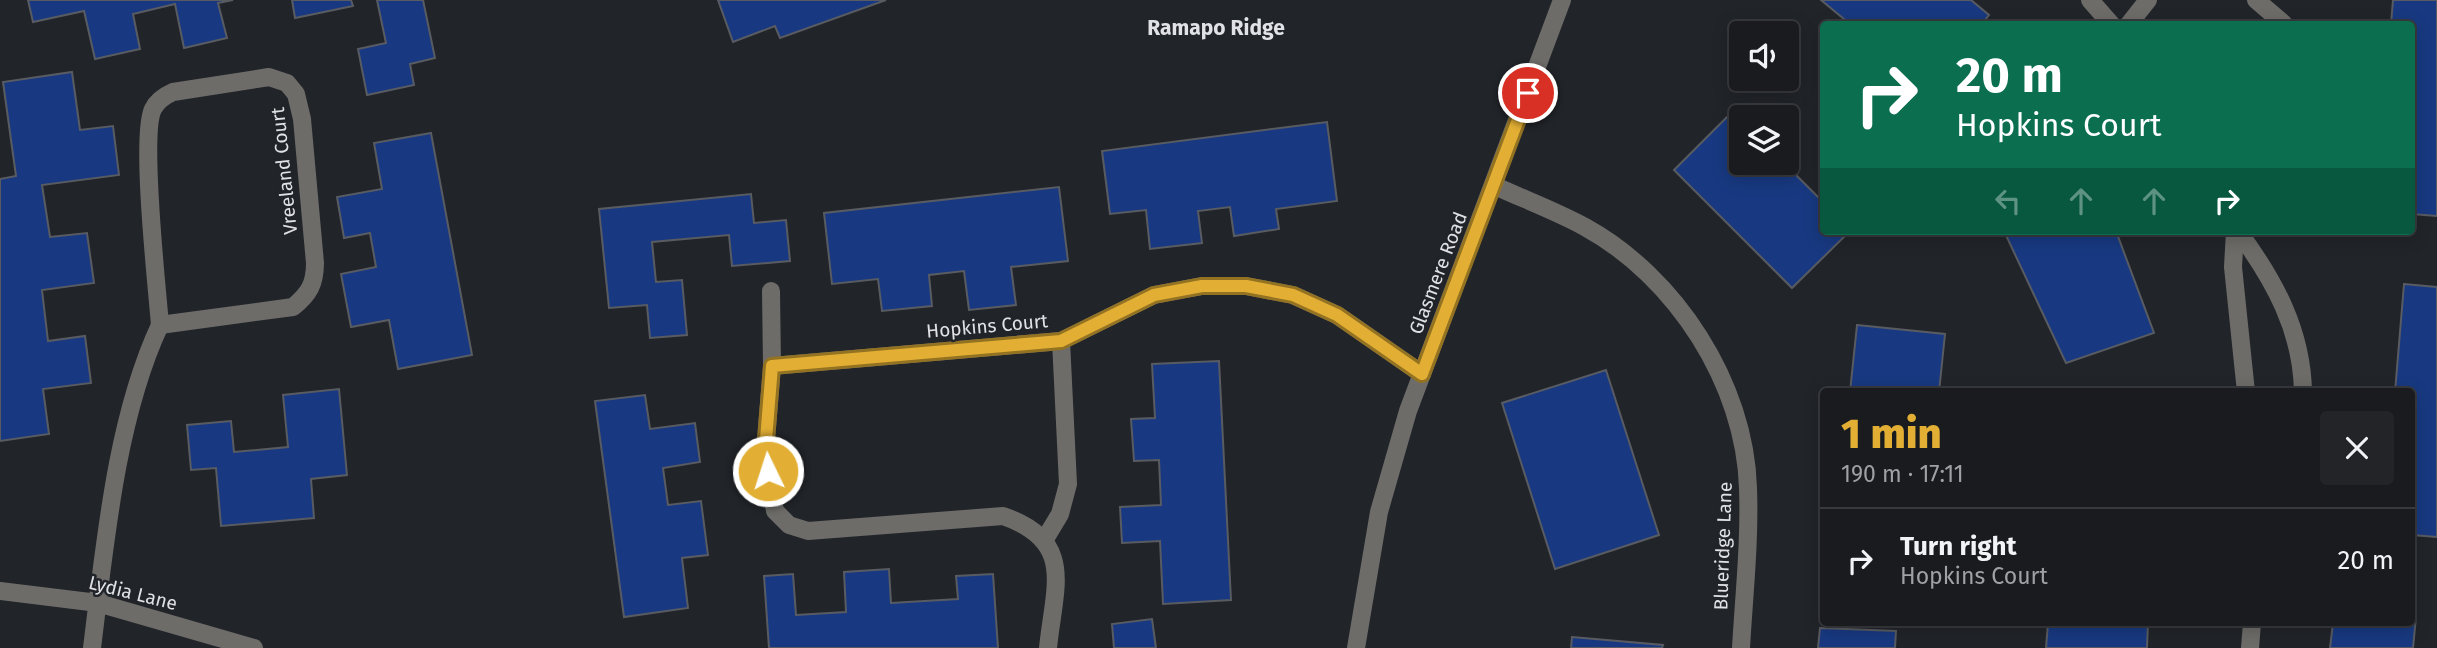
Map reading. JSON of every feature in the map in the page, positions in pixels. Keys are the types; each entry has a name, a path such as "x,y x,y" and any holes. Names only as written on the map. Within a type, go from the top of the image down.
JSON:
{"street":[{"name":"Glasmere Road","path":"1356,648 1379,512 1422,374 1562,0"},
{"path":"2090,0 2108,21"},
{"path":"2131,21 2148,0"},
{"path":"2256,0 2280,21"},
{"name":"Vreeland Court","path":"92,648 124,430 141,365 160,325 148,148 153,109 162,97 173,92 269,78 286,83 296,94 302,119 315,263 315,277 308,294 293,307 160,325"},
{"name":"Blueridge Lane","path":"1493,185 1586,228 1632,260 1672,299 1705,345 1731,401 1747,477 1741,648"},
{"path":"2237,235 2233,267 2246,388"},
{"path":"2240,235 2269,272 2287,310 2303,361 2303,388"},
{"name":"Hopkins Court","path":"772,366 1061,341 1154,295 1202,286 1246,286 1293,295 1337,315 1422,374"},
{"path":"771,291 772,366 765,452 775,510 789,525 808,531 850,530 1003,516 1028,524 1045,539 1056,562 1048,648"},
{"path":"1045,539 1060,514 1068,484 1061,341"},
{"name":"Lydia Lane","path":"0,591 98,603 254,648"}],"building":[{"path":"28,0 233,0 218,3 227,38 184,48 175,4 133,14 140,49 95,59 84,11 33,22"},
{"path":"292,0 351,0 353,6 295,18"},
{"path":"377,0 423,0 435,58 410,64 414,85 367,95 358,49 386,43"},
{"path":"718,0 886,0 780,38 775,26 733,42"},
{"path":"1821,0 1971,0 1989,15 1984,21 1846,21"},
{"path":"2393,0 2437,0 2437,216 2415,214 2415,21 2391,21"},
{"path":"72,72 80,130 113,126 119,175 42,185 50,237 87,233 94,283 42,290 48,341 85,336 91,383 43,389 49,434 0,441 0,179 16,176 3,82"},
{"path":"1729,115 1729,175 1796,175 1820,199 1820,235 1846,235 1792,288 1674,170"},
{"path":"1327,122 1337,201 1276,209 1279,229 1234,236 1230,207 1198,211 1202,243 1150,249 1146,210 1110,214 1102,151"},
{"path":"431,133 472,355 398,369 389,320 351,327 341,274 376,267 370,233 344,238 337,197 382,189 374,143"},
{"path":"1059,187 1068,261 1011,267 1016,305 969,310 964,271 929,275 932,306 882,311 878,279 832,284 824,213"},
{"path":"751,194 754,223 786,220 790,261 732,266 729,235 652,242 656,282 682,280 687,335 650,338 647,305 609,308 599,209"},
{"path":"2006,235 2117,235 2154,333 2066,363"},
{"path":"2404,284 2437,287 2437,537 2415,535 2415,388 2395,388"},
{"path":"1857,325 1945,334 1939,388 1850,388"},
{"path":"1219,361 1231,600 1163,604 1160,541 1122,543 1120,507 1161,505 1159,460 1134,461 1131,419 1155,418 1152,364"},
{"path":"1606,370 1659,535 1555,569 1502,403"},
{"path":"339,389 347,475 311,479 314,518 221,526 216,468 191,470 187,425 231,421 234,452 288,447 283,395"},
{"path":"645,395 650,429 695,423 700,462 663,468 668,505 701,501 708,555 682,558 688,608 624,617 595,401"},
{"path":"889,569 891,603 958,599 956,576 993,574 998,648 769,648 764,576 793,574 796,615 846,612 844,572"},
{"path":"2416,617 2413,648 2330,648 2333,626 2415,626"},
{"path":"1152,619 1156,648 1114,648 1112,624"},
{"path":"2048,626 2148,626 2147,648 2046,648"},
{"path":"1820,628 1896,631 1895,648 1818,648"},
{"path":"1572,637 1663,645 1662,648 1571,648"}],"district":[{"name":"Ramapo Ridge","path":"1216,28"}],"route":[{"path":"768,471 765,452 772,366 1061,341 1154,295 1202,286 1246,286 1293,295 1337,315 1422,374 1528,93"}]}
